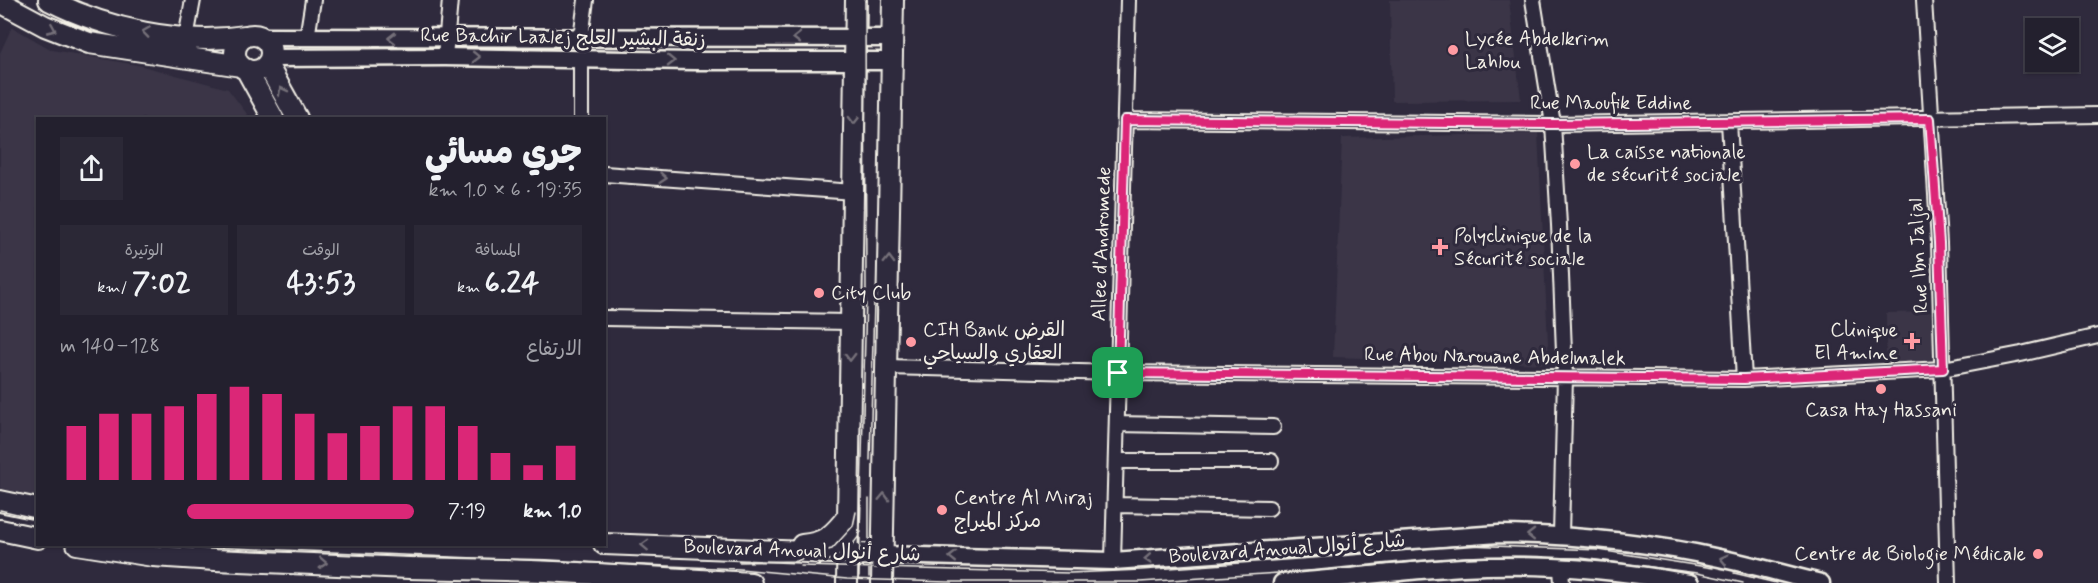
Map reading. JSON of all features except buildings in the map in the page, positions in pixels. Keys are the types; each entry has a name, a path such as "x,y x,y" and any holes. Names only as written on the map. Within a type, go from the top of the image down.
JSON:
{"main road":[{"path":"847,583 856,0"},
{"path":"882,583 893,0"},
{"path":"0,2 45,26 89,43 258,70 269,61"},
{"path":"56,2 108,24 186,38 254,37 270,46 269,61 297,117"},
{"path":"254,37 240,39 235,56 272,117"},
{"path":"0,501 36,509"},
{"path":"766,549 822,542 848,516"},
{"path":"0,530 36,538"},
{"name":"Boulevard Anoual شارع أنوال","path":"606,543 883,555"},
{"name":"Boulevard Anoual شارع أنوال","path":"89,546 153,556 215,560 409,568 543,577 751,583"}],"street":[{"path":"186,38 193,0"},
{"path":"307,38 313,0"},
{"path":"446,57 450,0"},
{"path":"581,38 586,0"},
{"name":"Allee d'Andromede","path":"1113,561 1128,0"},
{"path":"1533,0 1553,124 1559,225 1565,377 1561,535"},
{"name":"Rue Ibn Jaljal","path":"1924,0 1939,243 1948,583"},
{"name":"Rue Bachir Laalej زنقة البشير العلج","path":"254,37 893,38"},
{"name":"Rue Bachir Laalej زنقة البشير العلج","path":"269,61 446,57 892,61"},
{"path":"581,59 581,117"},
{"name":"Rue Maoufik Eddine","path":"1125,120 1553,124 2098,115"},
{"path":"1729,122 1744,379"},
{"path":"606,174 854,192"},
{"path":"606,318 850,322"},
{"name":"Rue Abou Narouane Abdelmalek","path":"887,368 1118,373 1744,379 1943,369 2098,336"},
{"path":"1117,424 1273,428"},
{"path":"1116,461 1271,461"},
{"path":"1114,505 1269,507"},
{"name":"Boulevard Anoual شارع أنوال","path":"883,555 1113,561 1499,534 1561,535 1631,543 1718,558 1821,583"},
{"name":"Boulevard Anoual شارع أنوال","path":"1282,583 1361,580 1485,566 1562,575 1651,576 1690,583"}],"shaded area":[{"name":"Lycée Abdelkrim Lahlou","path":"1390,0 1509,0 1521,100 1392,101"},
{"path":"12,27 52,50 142,66 228,89 249,117 36,117 36,497 0,488 0,53"},
{"name":"Polyclinique de la Sécurité sociale","path":"1538,133 1549,364 1333,357 1342,138"},
{"name":"Clinique El Amine","path":"1938,312 1940,368 1886,371 1886,313"}],"tram line":[{"path":"859,576 866,296 865,0"},
{"path":"870,460 874,301"},
{"path":"869,499 869,577"},
{"path":"0,510 36,519"},
{"path":"739,562 797,561 832,549 853,526 856,512"},
{"path":"817,566 848,548 861,532"},
{"path":"801,566 1070,573 1141,570 1466,545 1599,550 1713,568"},
{"path":"187,546 740,569 847,579 947,582 1140,582 1340,569 1466,557 1581,558 1697,573 1743,583"},
{"path":"1734,573 1776,583"}],"place":[{"name":"Lycée Abdelkrim Lahlou","path":"1453,50"},
{"name":"La caisse nationale de sécurité sociale","path":"1575,164"},
{"name":"Polyclinique de la Sécurité sociale","path":"1440,247"},
{"name":"City Club","path":"819,293"},
{"name":"Clinique El Amine","path":"1912,341"},
{"name":"CIH Bank القرض العقاري والسياحي","path":"911,342"},
{"name":"Casa Hay Hassani","path":"1881,389"},
{"name":"Centre Al Miraj مركز الميراج","path":"942,510"},
{"name":"Centre de Biologie Médicale","path":"2038,554"}],"route":[{"path":"1930,119 1939,243 1943,369 1744,379 1118,373 1125,120 1553,124 1930,119"}]}
